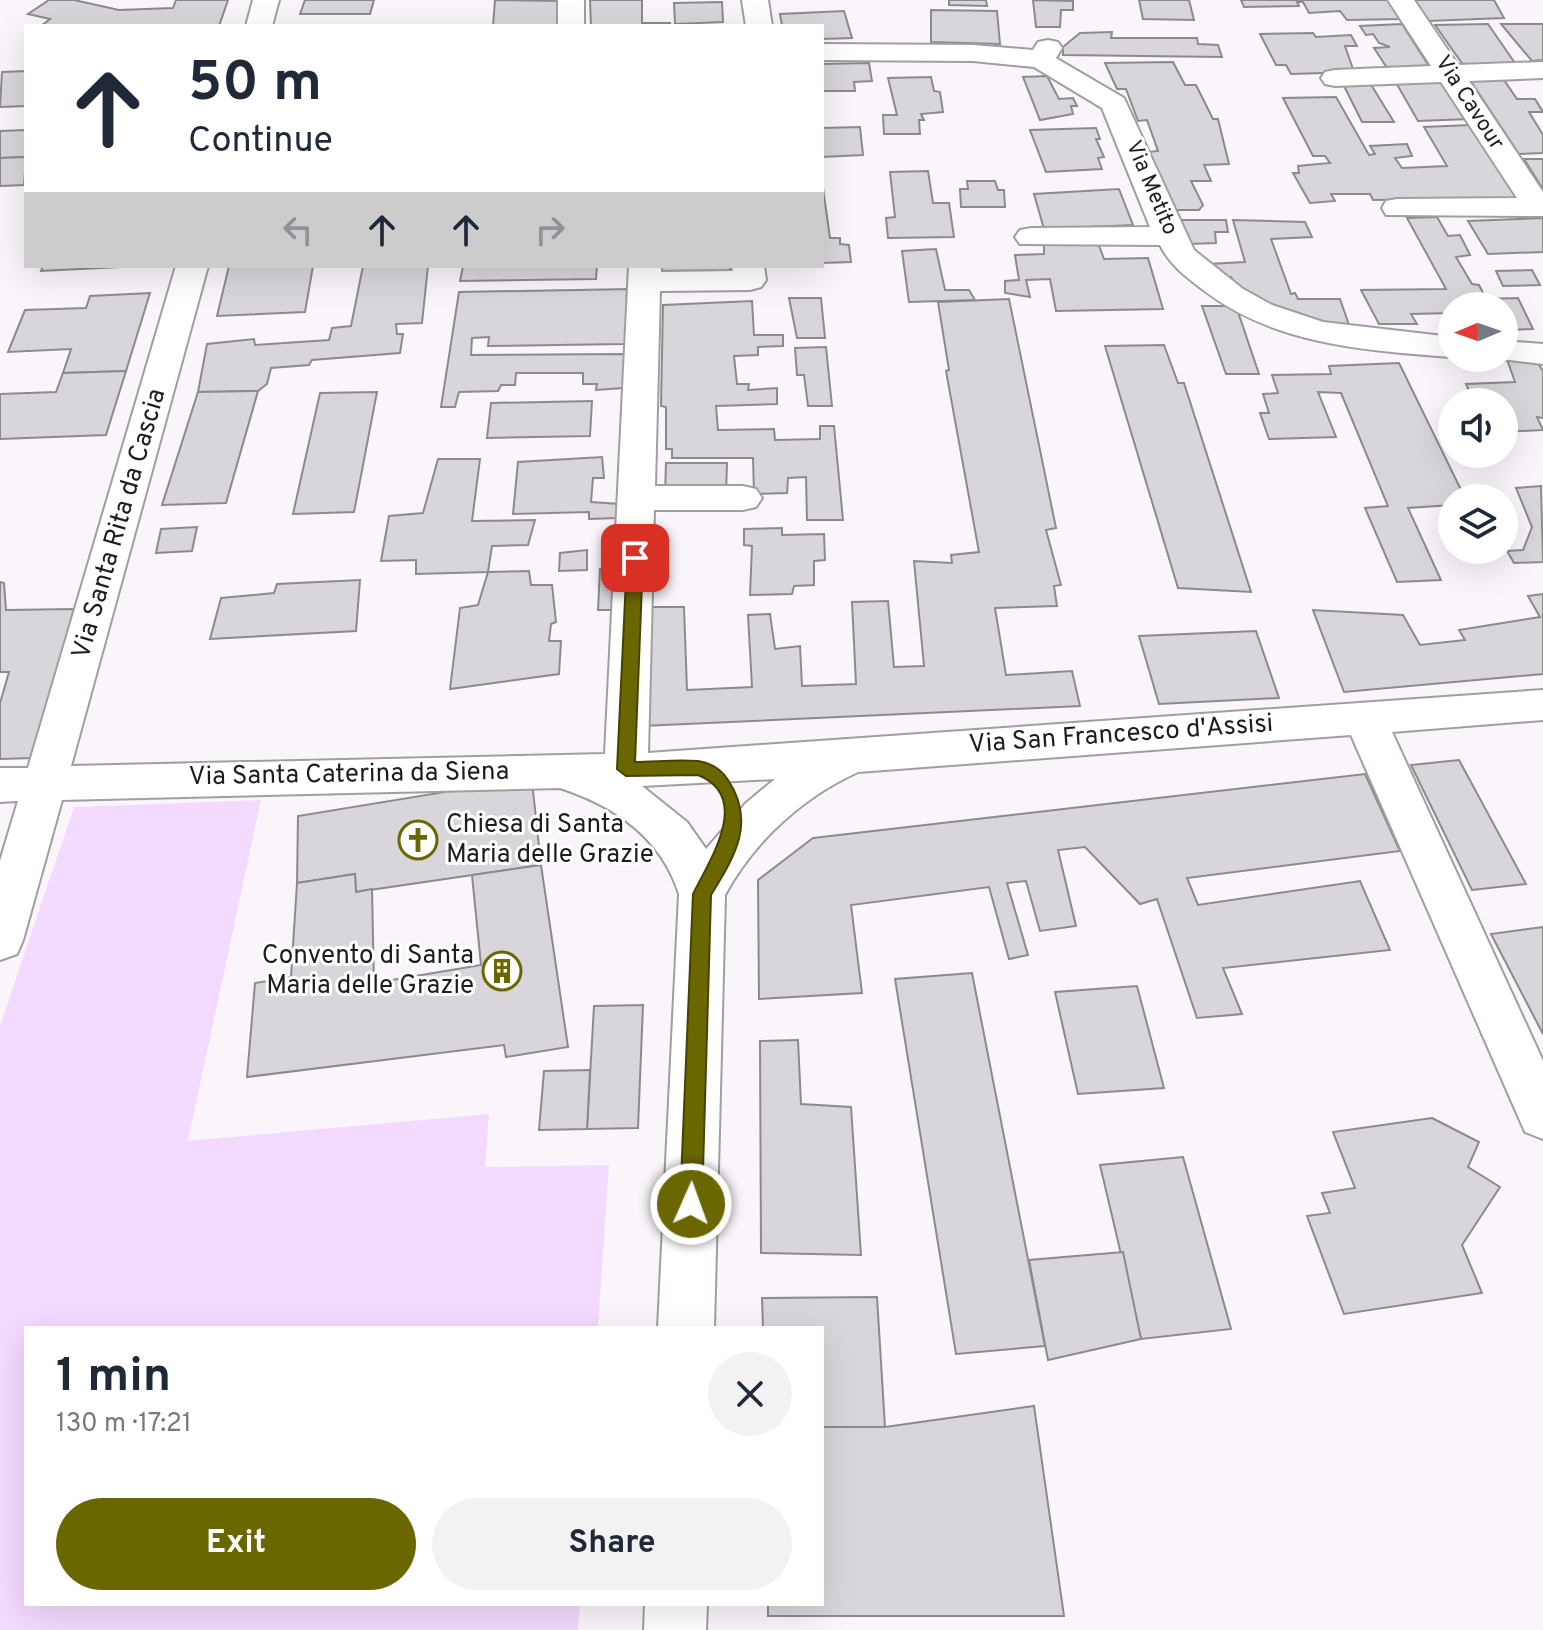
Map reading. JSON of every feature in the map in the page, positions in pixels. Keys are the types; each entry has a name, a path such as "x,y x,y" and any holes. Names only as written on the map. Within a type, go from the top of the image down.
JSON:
{"street":[{"path":"260,24 266,0"},
{"path":"571,0 571,24"},
{"path":"755,0 759,24"},
{"name":"Via Cavour","path":"1401,0 1540,207"},
{"name":"Via Metito","path":"824,52 1045,54 1049,67 1100,91 1114,104 1179,254 1215,285 1247,307 1295,328 1345,337 1438,346"},
{"path":"1335,78 1543,70"},
{"path":"1397,208 1540,207"},
{"path":"1031,237 1171,236"},
{"name":"Via Santa Rita da Cascia","path":"0,940 191,268"},
{"path":"626,769 644,274 750,280 748,268"},
{"path":"1518,352 1543,354"},
{"path":"637,498 743,498"},
{"name":"Via San Francesco d'Assisi","path":"699,768 1543,705"},
{"path":"1364,716 1543,1116"},
{"path":"705,866 801,783 827,766 858,756"},
{"path":"686,1326 705,866 680,833 680,797 699,768"},
{"name":"Via Santa Caterina da Siena","path":"0,785 699,768"},
{"path":"557,771 618,793 666,828 705,866"},
{"path":"675,1630 676,1606"}],"shaded area":[{"path":"261,800 188,1141 489,1114 485,1167 609,1165 598,1326 24,1326 24,1606 580,1606 578,1630 0,1630 0,1026 74,807"}],"building":[{"path":"49,0 74,0 119,10 173,8 176,0 228,0 220,24 44,24 50,19 28,14"},
{"path":"305,0 374,0 370,14 300,14"},
{"path":"495,0 561,1 563,24 493,24"},
{"path":"590,0 642,0 642,23 670,24 591,24"},
{"path":"949,0 986,0 987,6 949,5"},
{"path":"1033,0 1073,1 1073,10 1061,10 1060,27 1036,27"},
{"path":"1139,0 1189,0 1194,20 1143,19"},
{"path":"1241,0 1388,0 1400,19 1347,20 1340,11 1309,13 1303,2 1297,2 1299,6 1244,7"},
{"path":"1413,0 1494,0 1504,18 1428,21"},
{"path":"722,2 723,22 675,24 674,3"},
{"path":"931,10 997,11 1000,44 931,42"},
{"path":"844,11 852,38 824,39 824,24 782,24 780,14"},
{"path":"1402,24 1432,71 1389,71 1374,48 1390,47 1379,43 1373,34 1366,35 1360,26"},
{"path":"1488,24 1517,66 1466,69 1435,25"},
{"path":"1501,24 1543,24 1543,60 1532,61"},
{"path":"1112,32 1111,38 1197,38 1198,44 1218,45 1222,57 1063,55 1063,47 1080,33"},
{"path":"1313,33 1316,37 1351,35 1357,46 1345,46 1354,72 1291,74 1286,65 1276,65 1260,34"},
{"path":"1173,62 1185,85 1196,85 1213,119 1218,119 1229,164 1204,165 1211,181 1191,181 1203,205 1199,210 1172,210 1148,152 1158,151 1147,120 1138,121 1126,89 1117,89 1105,63"},
{"path":"869,63 872,81 854,82 855,91 824,91 824,64"},
{"path":"24,71 24,106 0,107 2,72"},
{"path":"1047,76 1059,99 1073,98 1077,106 1071,106 1073,114 1040,120 1023,77"},
{"path":"931,77 934,91 940,92 943,112 921,114 924,120 919,120 920,134 884,134 883,115 897,115 888,78"},
{"path":"1440,79 1469,119 1418,121 1395,81"},
{"path":"1470,80 1504,80 1517,99 1535,99 1543,112 1529,112 1543,135 1543,153 1519,154"},
{"path":"1370,83 1394,122 1362,122 1343,84"},
{"path":"1336,97 1369,155 1375,154 1370,146 1407,144 1412,156 1395,158 1402,168 1447,166 1424,127 1471,125 1525,198 1373,200 1370,194 1331,194 1335,201 1310,203 1293,173 1299,173 1298,166 1330,163 1325,156 1313,156 1283,98"},
{"path":"860,127 863,155 824,157 824,128"},
{"path":"1096,128 1100,139 1096,139 1104,157 1098,158 1102,169 1046,172 1030,130"},
{"path":"24,130 24,157 0,158 0,131"},
{"path":"24,157 24,185 0,186 0,158"},
{"path":"1524,159 1543,159 1543,189"},
{"path":"928,171 933,203 949,203 954,237 888,238 886,218 895,217 890,172"},
{"path":"967,181 995,181 998,190 1004,190 1005,207 961,207 960,189 968,189"},
{"path":"1119,189 1133,225 1044,229 1034,194"},
{"path":"824,195 830,238 840,238 840,244 849,245 851,262 824,263"},
{"path":"1437,217 1448,236 1460,235 1470,255 1456,257 1472,284 1479,285 1482,292 1438,292 1438,313 1411,314 1417,324 1379,324 1361,290 1446,289 1407,218"},
{"path":"1543,218 1543,252 1488,254 1468,221"},
{"path":"1179,220 1226,220 1228,232 1215,232 1216,243 1189,244"},
{"path":"1233,220 1305,222 1312,237 1271,239 1291,294 1295,293 1298,299 1340,299 1349,325 1329,325 1241,294 1231,277 1219,278 1208,264 1245,262"},
{"path":"1098,243 1104,259 1148,258 1163,309 1056,311 1050,279 1026,280 1030,297 1005,293 1005,281 1019,280 1015,255 1044,254 1044,244"},
{"path":"936,249 945,290 969,290 975,300 909,302 902,251"},
{"path":"42,268 102,268 41,271"},
{"path":"229,268 313,268 305,312 217,316"},
{"path":"363,268 428,268 422,323 396,324 397,334 403,334 400,353 312,360 309,365 271,368 267,384 258,391 198,392 207,344 254,339 255,345 329,340 332,328 351,326"},
{"path":"463,268 597,268 596,279 460,281"},
{"path":"658,268 730,268 729,279 659,278"},
{"path":"1532,270 1540,285 1503,286 1496,271"},
{"path":"630,289 625,344 488,346 489,337 472,338 471,355 625,354 623,388 596,390 597,384 583,384 583,373 516,373 515,385 501,385 498,391 459,392 455,407 441,407 459,292"},
{"path":"150,293 126,371 63,373 71,349 8,352 25,310 86,308 90,296"},
{"path":"789,298 821,298 825,338 797,338"},
{"path":"1518,298 1533,329 1518,330"},
{"path":"1009,299 1056,528 1046,530 1061,585 1054,586 1057,606 995,608 1006,675 1072,671 1080,706 642,726 646,607 684,607 687,690 752,687 748,615 770,614 775,649 800,646 802,686 856,684 852,602 888,601 894,667 924,666 914,561 952,563 951,555 979,552 946,371 949,370 938,302"},
{"path":"752,301 754,335 783,335 783,346 758,347 758,355 734,356 737,384 749,384 748,390 777,388 777,404 716,406 718,430 774,429 775,440 820,439 820,426 834,426 843,520 807,520 806,477 788,478 787,493 754,494 753,458 672,458 672,449 666,449 666,407 661,406 663,305"},
{"path":"1202,306 1236,306 1259,374 1226,374"},
{"path":"1164,345 1178,383 1184,383 1251,592 1178,588 1105,346"},
{"path":"826,347 832,406 808,406 804,375 797,375 795,348"},
{"path":"1518,352 1531,353 1543,371 1543,418 1537,417 1543,430 1518,431 1518,388 1468,388 1466,384 1515,382 1511,372 1518,372"},
{"path":"1399,363 1438,443 1438,468 1450,468 1458,484 1438,484 1438,506 1408,508 1441,580 1397,582 1365,508 1388,506 1341,393 1318,392 1336,437 1269,439 1260,413 1269,413 1263,394 1278,393 1272,375 1331,374 1329,366"},
{"path":"126,371 106,435 0,439 0,394 56,392 63,373"},
{"path":"258,391 226,503 162,505 198,392"},
{"path":"377,392 354,512 293,514 320,393"},
{"path":"592,401 590,436 487,438 491,403"},
{"path":"602,457 604,478 593,478 591,502 620,504 618,518 589,519 589,512 513,514 518,462"},
{"path":"438,459 480,459 472,521 535,520 528,545 492,546 488,572 416,574 416,560 381,561 389,516 423,513"},
{"path":"666,463 727,463 726,494 665,495"},
{"path":"1541,486 1543,562 1518,563 1518,550 1523,550 1532,527 1518,488"},
{"path":"197,527 192,551 156,553 161,529"},
{"path":"782,528 782,535 824,534 825,560 814,561 814,585 794,586 792,594 750,595 752,546 744,545 744,529"},
{"path":"587,550 587,570 559,571 560,553"},
{"path":"628,568 626,610 598,610 600,569"},
{"path":"529,571 531,585 552,585 556,622 551,624 549,641 561,641 559,674 450,689 460,608 478,605 488,572"},
{"path":"360,580 356,631 210,639 221,598 274,593 277,584"},
{"path":"0,582 4,583 6,610 74,609 33,758 0,759 0,703 9,672 0,672"},
{"path":"1543,594 1543,674 1344,692 1313,610 1403,615 1420,645 1465,640 1459,630 1540,617 1528,596"},
{"path":"1256,631 1279,698 1159,704 1139,636"},
{"path":"1459,760 1526,884 1472,890 1411,765"},
{"path":"1365,774 1400,851 1187,878 1198,905 1360,881 1390,950 1223,968 1242,1014 1197,1018 1157,899 1140,904 1085,847 1058,850 1076,926 1040,931 1026,881 1007,883 1028,955 1009,959 989,887 851,905 862,993 759,999 758,880 813,838"},
{"name":"Chiesa di Santa Maria delle Grazie","path":"532,781 541,865 356,892 355,874 297,883 298,816 451,791 451,785"},
{"name":"Convento di Santa Maria delle Grazie","path":"541,865 568,1047 506,1057 504,1045 247,1077 255,983 291,977 297,883 355,874 356,892 372,889 374,983 481,965 472,875"},
{"path":"1543,927 1543,1034 1491,934"},
{"path":"972,973 1045,1346 956,1354 895,979"},
{"path":"1137,986 1164,1088 1078,1094 1055,992"},
{"path":"643,1005 638,1128 587,1129 594,1006"},
{"path":"798,1040 801,1104 851,1107 861,1255 761,1253 760,1041"},
{"path":"590,1070 587,1129 539,1130 544,1071"},
{"path":"1432,1118 1479,1142 1468,1167 1500,1187 1462,1245 1482,1293 1344,1314 1307,1216 1330,1213 1322,1193 1355,1188 1333,1132"},
{"path":"1183,1157 1231,1329 1141,1339 1100,1165"},
{"path":"1123,1252 1141,1339 1048,1360 1029,1260"},
{"path":"877,1297 885,1427 824,1427 824,1326 763,1326 762,1298"},
{"path":"1034,1406 1064,1616 768,1616 768,1606 824,1606 824,1427 885,1427"}],"place":[{"name":"Chiesa di Santa Maria delle Grazie","path":"418,840"},
{"name":"Convento di Santa Maria delle Grazie","path":"502,971"}],"route":[{"path":"635,558 626,769 699,768 715,774 725,785 731,799 733,821 726,855 702,894 691,1204"}]}
